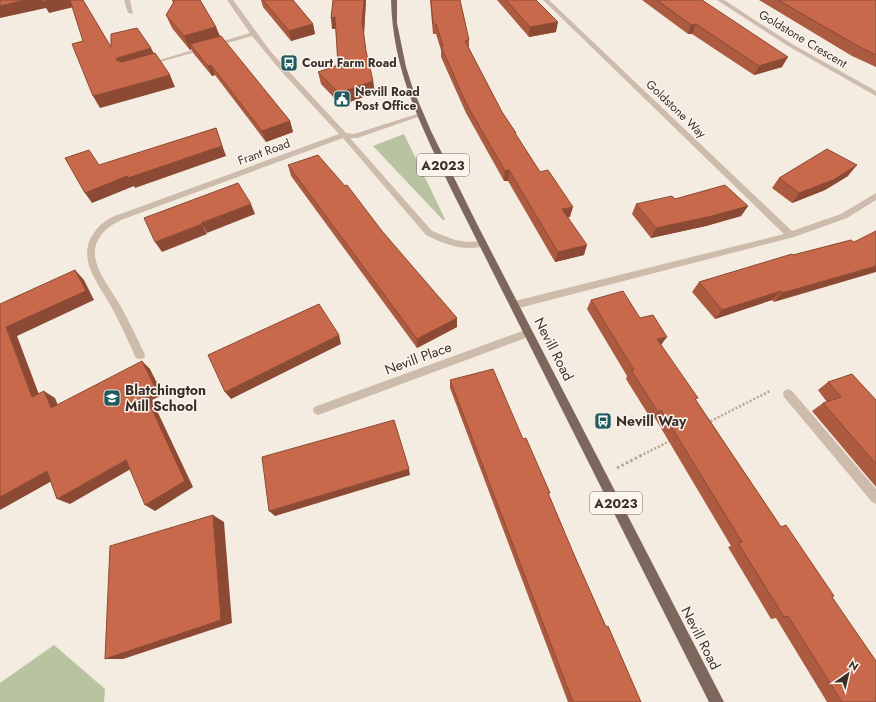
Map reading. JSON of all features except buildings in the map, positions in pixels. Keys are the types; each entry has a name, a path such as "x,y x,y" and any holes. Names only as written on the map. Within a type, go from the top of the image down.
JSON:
{"main road":[{"name":"Nevill Road","path":"394,0 396,29 401,61 419,115 481,244 528,332 717,702"}],"street":[{"path":"127,0 131,14"},
{"path":"230,0 254,34 288,75 344,135 429,233 445,241 467,247 481,244"},
{"name":"Goldstone Way","path":"546,0 791,235"},
{"name":"Goldstone Crescent","path":"720,0 790,45 876,94"},
{"path":"141,67 254,34"},
{"name":"Frant Road","path":"140,355 90,255 98,234 109,223 118,218 344,135 354,136 419,115"},
{"path":"514,305 791,235 844,216 876,196"},
{"name":"Nevill Place","path":"318,410 528,332"},
{"path":"788,394 876,498"}],"path":[{"path":"701,426 772,390 788,394"},
{"path":"601,476 680,436"}],"green space":[{"path":"404,134 445,220 443,220 373,146"},
{"path":"54,645 105,689 104,702 0,702 0,683"}],"place":[{"name":"Court Farm Road","path":"289,63"},
{"name":"Nevill Road Post Office","path":"342,99"},
{"name":"Blatchington Mill School","path":"112,398"},
{"name":"Nevill Way","path":"603,421"}]}
